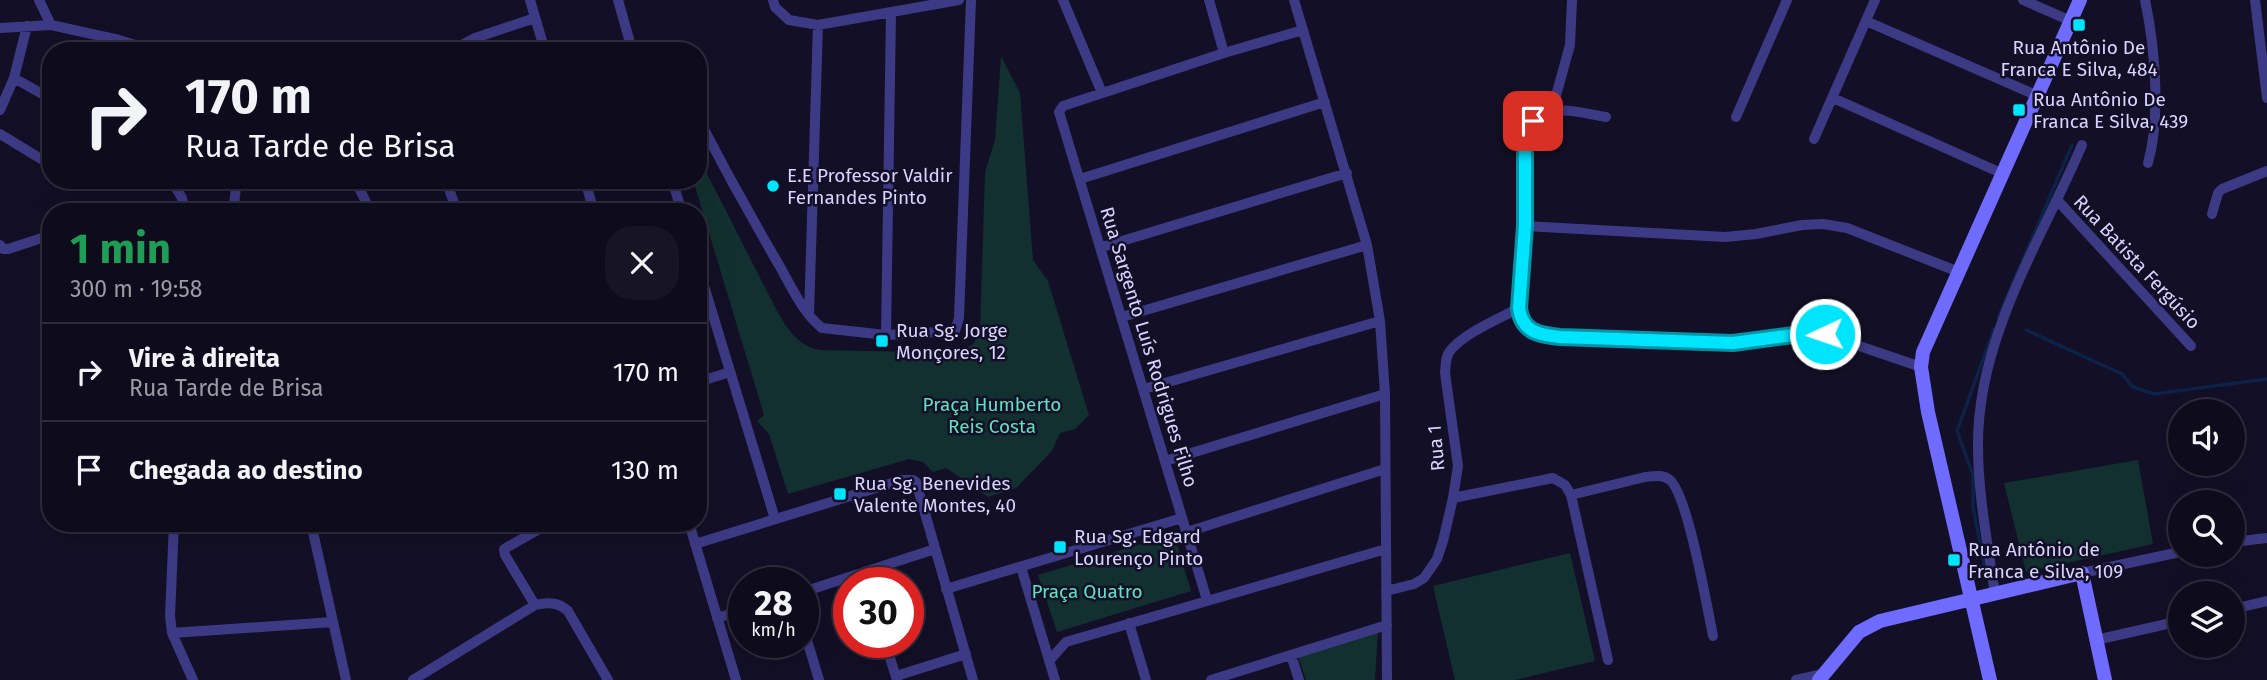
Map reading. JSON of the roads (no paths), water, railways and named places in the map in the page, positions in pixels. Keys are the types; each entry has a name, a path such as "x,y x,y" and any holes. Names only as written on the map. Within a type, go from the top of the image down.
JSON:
{"main road":[{"path":"1990,680 1928,412 1921,367 1923,352 2080,0"},
{"path":"1821,677 1859,632 1880,621 2082,573 2105,680"}],"street":[{"path":"39,0 51,25"},
{"path":"530,0 543,42"},
{"path":"618,0 629,39"},
{"path":"773,0 775,7 789,20 818,25 959,0"},
{"path":"707,135 809,315 822,328 886,335 955,331 958,327 960,304 971,0"},
{"path":"1063,0 1101,93 1303,30"},
{"path":"1209,0 1224,53"},
{"path":"1294,0 1367,245 1380,321 1385,394 1387,680"},
{"path":"1552,110 1570,46 1572,0"},
{"path":"1736,117 1787,0"},
{"path":"1814,139 1875,0"},
{"path":"2023,0 2071,21"},
{"path":"2145,0 2156,108 2155,134 2148,163"},
{"path":"2255,0 2267,98"},
{"path":"886,335 891,13"},
{"path":"468,42 536,18"},
{"path":"1866,21 2038,96"},
{"path":"0,28 51,25 126,42"},
{"path":"809,315 818,25"},
{"path":"0,110 14,78 27,26"},
{"path":"14,78 42,95"},
{"name":"Rua Sargento Luís Rodrigues Filho","path":"1101,93 1063,106 1060,116 1102,247 1207,600"},
{"path":"1833,97 2001,173"},
{"path":"1080,179 1325,102"},
{"path":"1606,117 1552,110 1533,121 1525,138 1525,226 1519,308 1525,326 1541,335 1733,343 1825,334 1921,367"},
{"path":"0,134 42,160"},
{"path":"1995,594 1980,483 1978,444 1985,377 2006,310 2082,145"},
{"path":"2212,214 2218,193 2222,189 2267,171"},
{"path":"1102,247 1347,173"},
{"name":"Rua Batista Fergúsio","path":"2058,201 2191,346"},
{"path":"1525,226 1725,237 1823,224 1847,228 1959,272"},
{"path":"0,245 3,249 8,249 42,238"},
{"path":"1122,317 1367,245"},
{"path":"707,296 775,519"},
{"name":"Rua 1","path":"1386,591 1414,584 1424,578 1437,559 1453,498 1458,466 1445,373 1450,351 1466,338 1519,308"},
{"path":"1144,389 1380,321"},
{"path":"707,379 730,372"},
{"path":"1165,461 1385,394"},
{"path":"1187,532 1385,469"},
{"path":"1572,495 1645,477 1668,477 1678,489 1685,512 1713,636"},
{"path":"1453,498 1553,478 1565,485 1572,495 1608,660"},
{"path":"695,544 902,480 916,482 973,680"},
{"path":"946,589 1182,519"},
{"path":"174,532 170,616 172,633 193,680"},
{"path":"313,532 346,680"},
{"path":"535,532 504,549 535,605"},
{"path":"692,532 736,680"},
{"path":"2245,541 2267,538"},
{"path":"893,567 936,549"},
{"path":"1049,661 1066,642 1386,549"},
{"path":"2082,573 2168,555"},
{"path":"1021,567 1055,680"},
{"path":"2245,606 2267,601"},
{"path":"413,680 535,605 557,603 568,611 608,680"},
{"path":"718,618 728,615"},
{"path":"172,633 333,622"},
{"path":"1129,623 1146,680"},
{"path":"2096,640 2168,624"},
{"path":"1218,679 1387,625"},
{"path":"1041,633 1066,642"},
{"path":"890,658 896,678 966,654"},
{"path":"1291,655 1299,680"},
{"path":"812,658 819,680"},
{"path":"1796,680 1821,677"}],"waterway":[{"path":"1998,318 2072,145"},
{"path":"1986,575 1973,507 1973,475 1957,431 1994,329"},
{"path":"2026,330 2122,374 2133,387 2154,394 2267,379"}],"place":[{"name":"Rua Antônio De Franca E Silva, 484","path":"2079,25"},
{"name":"Rua Antônio De Franca E Silva, 439","path":"2019,110"},
{"name":"E.E Professor Valdir Fernandes Pinto","path":"773,186"},
{"name":"Rua Sg. Jorge Monçores, 12","path":"882,341"},
{"name":"Rua Sg. Benevides Valente Montes, 40","path":"840,494"},
{"name":"Rua Sg. Edgard Lourenço Pinto","path":"1060,547"},
{"name":"Rua Antônio de Franca e Silva, 109","path":"1954,560"}],"park label":[{"name":"Praça Humberto Reis Costa","path":"992,415"},
{"name":"Praça Quatro","path":"1087,591"}]}
